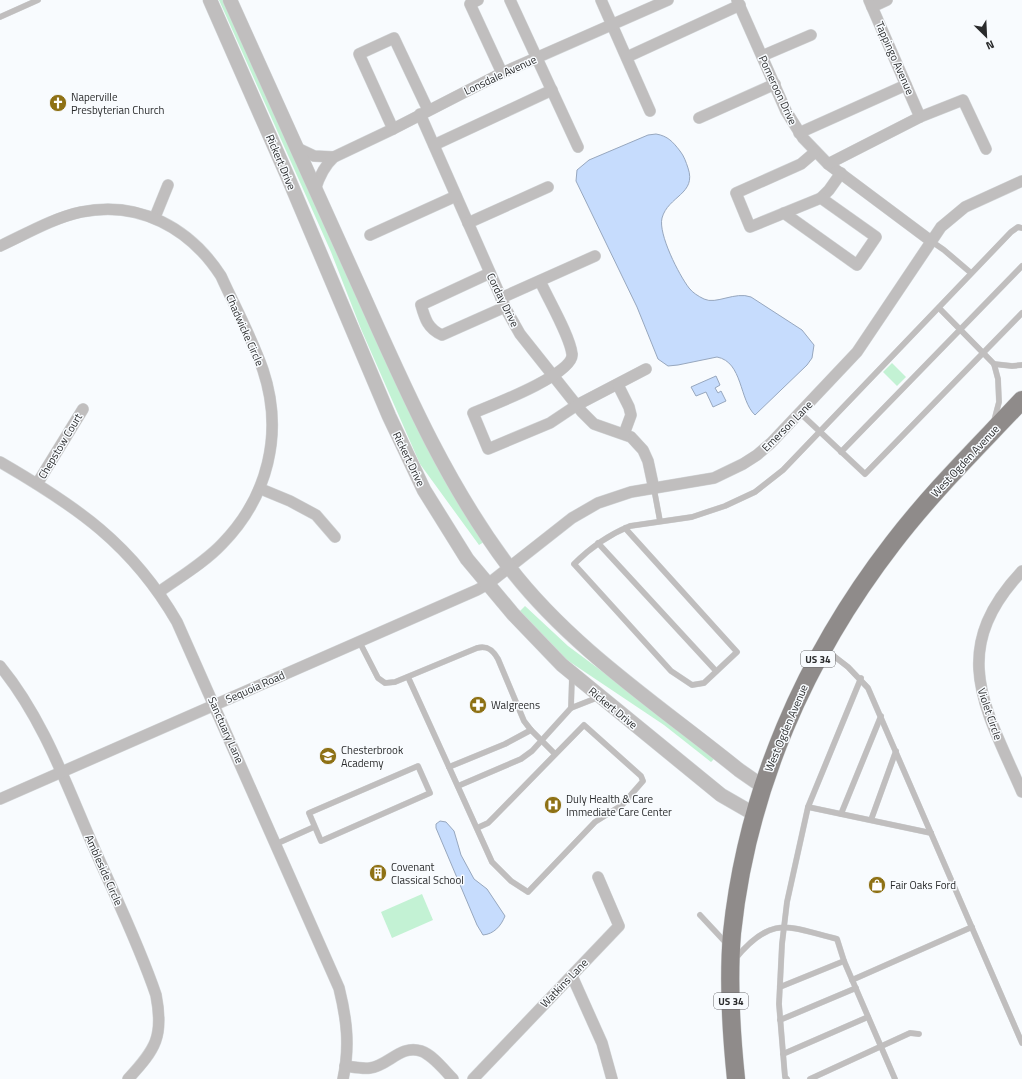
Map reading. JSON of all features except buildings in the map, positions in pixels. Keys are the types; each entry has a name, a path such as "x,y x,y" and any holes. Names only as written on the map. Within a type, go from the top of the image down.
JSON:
{"main road":[{"name":"West Ogden Avenue","path":"736,1079 732,1039 731,956 736,900 745,849 762,786 792,713 824,648 862,585 919,510 1022,400"}],"street":[{"name":"Rickert Drive","path":"210,0 406,454 424,490 467,558 522,624 572,674 721,795 754,814"},
{"name":"Rickert Drive","path":"230,0 414,407 436,451 471,511 510,568 548,610 603,662 739,770 762,786"},
{"path":"478,0 470,4 502,73"},
{"path":"510,0 538,57 578,147"},
{"path":"602,0 650,111"},
{"name":"Lonsdale Avenue","path":"315,190 320,175 334,156 393,129 502,73 668,0"},
{"path":"870,3 886,0"},
{"path":"627,56 739,3"},
{"name":"Pomeroon Drive","path":"739,3 786,111 799,132 815,152 828,164 930,241"},
{"name":"Tappingo Avenue","path":"870,3 920,117"},
{"path":"762,56 811,35"},
{"name":"Corday Drive","path":"393,129 358,54 394,38 424,112 434,145 503,303 520,334 594,424 631,437 643,450 648,461 654,489"},
{"path":"699,118 775,84"},
{"path":"799,132 906,85"},
{"path":"434,145 552,90"},
{"path":"828,164 920,117 963,100 986,149"},
{"name":"Lonsdale Avenue","path":"297,148 314,156 334,156"},
{"path":"815,152 801,164 736,193 750,227 821,198 829,190 841,173"},
{"name":"Emerson Lane","path":"488,584 581,512 618,495 714,478 743,464 771,443 857,352 930,241 941,227 965,207 1022,181"},
{"path":"155,218 168,186"},
{"path":"468,223 548,186"},
{"path":"370,235 456,196"},
{"path":"784,213 857,265 876,237 821,198"},
{"name":"Chadwicke Circle","path":"0,246 52,221 82,212 121,211 155,218 186,236 212,262 221,276 256,352 264,371 272,407 270,449 261,489 246,515 221,545 159,592"},
{"path":"490,273 421,304 426,322 434,332 442,335 503,303 540,281 595,256"},
{"path":"540,281 569,343 573,355 570,362 554,376 473,413 488,449 550,423 577,405 618,385 646,369"},
{"path":"618,385 629,407 631,415 624,434"},
{"name":"Chepstow Court","path":"37,484 83,409"},
{"name":"Sanctuary Lane","path":"0,462 37,484 85,516 104,531 127,554 159,592 188,643 339,988 347,1028 348,1046 343,1079"},
{"path":"261,489 290,501 316,516 335,537"},
{"name":"Violet Circle","path":"1022,571 1001,596 990,615 981,642 978,668 985,706 1022,792"},
{"name":"Sequoia Road","path":"0,799 488,584"},
{"name":"Ambleside Circle","path":"0,666 18,688 33,712 61,772 156,995 160,1017 156,1041 143,1063 128,1079"},
{"name":"Watkins Lane","path":"472,1079 619,926 598,877"},
{"path":"572,976 602,1043 612,1079"},
{"path":"345,1066 369,1069 378,1066 404,1051 413,1050 421,1051 428,1055 453,1079"}],"lane":[{"path":"0,17 38,0"},
{"path":"625,528 737,652 704,683 692,685 671,671 574,564 598,543 625,528 660,521 692,517 724,506 755,492 783,470 1011,232 1018,227 1022,228"},
{"path":"930,241 944,250 971,273"},
{"path":"841,452 1022,266"},
{"path":"939,308 994,364 998,379 999,402 990,434"},
{"path":"800,413 865,474 1022,313"},
{"path":"994,364 1012,366 1022,365"},
{"path":"654,489 660,521"},
{"path":"598,543 716,671"},
{"path":"359,641 378,678 386,683 408,677 477,648 483,646 489,648 494,652 498,659 524,720 541,741 555,754"},
{"path":"824,648 860,678 868,688 1022,1043"},
{"path":"571,708 573,683 572,674"},
{"path":"408,677 492,862 511,881 528,892 595,822 622,805 643,781 641,776 584,725 495,816 477,828"},
{"path":"787,1079 785,1077 780,1020 780,987 787,902 808,807 860,678"},
{"path":"458,786 521,760 541,741 571,708 599,697"},
{"path":"842,814 881,716"},
{"path":"449,767 505,744 531,730"},
{"path":"871,820 896,751"},
{"path":"418,766 430,793 321,841 314,827 308,813 418,766"},
{"path":"808,807 931,834"},
{"path":"276,844 314,827"},
{"path":"700,915 731,956 757,936 769,929 784,926 837,939 844,961 895,1079"},
{"path":"852,980 972,927"},
{"path":"780,987 844,961"},
{"path":"780,1020 856,988"},
{"path":"783,1054 868,1017"},
{"path":"810,1079 910,1033 919,1034"}],"green space":[{"path":"219,0 225,0 332,243 417,424 484,542 479,545 420,464 361,329 331,252"},
{"path":"892,363 906,377 897,386 883,372"},
{"path":"525,606 568,646 634,695 714,759 711,762 664,725 567,660 520,611"},
{"path":"422,894 433,920 392,938 381,912"}],"water":[{"path":"656,134 670,140 683,155 690,177 689,184 665,211 662,218 663,234 666,244 680,274 689,288 698,296 709,300 739,296 751,297 802,330 814,345 812,358 807,365 755,415 746,400 740,382 732,366 725,360 717,357 668,366 658,359 637,307 576,181 577,170 589,160 648,135"},
{"path":"716,376 720,385 715,388 718,393 721,391 726,401 713,407 706,392 696,396 691,387"},
{"path":"440,821 446,822 454,831 461,855 474,879 487,889 505,916 499,926 491,933 483,935 477,925 436,828 436,824"}],"place":[{"name":"Naperville Presbyterian Church","path":"58,103"},
{"name":"Walgreens","path":"478,705"},
{"name":"Chesterbrook Academy","path":"328,756"},
{"name":"Duly Health & Care Immediate Care Center","path":"553,805"},
{"name":"Covenant Classical School","path":"378,873"},
{"name":"Fair Oaks Ford","path":"877,885"}]}
